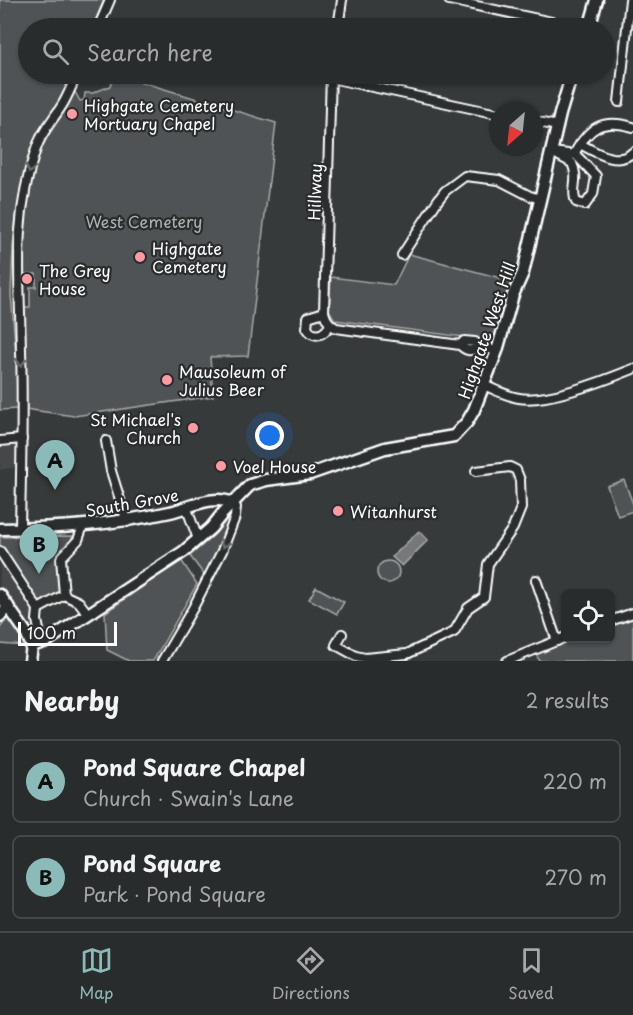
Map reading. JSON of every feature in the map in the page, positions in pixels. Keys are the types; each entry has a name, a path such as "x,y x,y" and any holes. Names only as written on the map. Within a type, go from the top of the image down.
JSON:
{"street":[{"path":"104,18 110,0"},
{"path":"339,18 342,0"},
{"path":"449,0 533,18"},
{"path":"592,18 597,0"},
{"path":"619,102 630,0"},
{"path":"20,528 22,439 18,240 25,190 33,158 43,132 67,98 73,84"},
{"name":"Hillway","path":"324,312 331,84"},
{"path":"366,84 489,112"},
{"name":"Highgate West Hill","path":"32,646 47,641 183,552 211,528 250,485 310,474 385,448 454,436 467,422 484,385 497,351 513,295 523,273 570,84"},
{"path":"543,123 558,126"},
{"path":"574,154 579,144 600,125 619,123 633,127"},
{"path":"579,144 597,153 619,159 633,152"},
{"path":"552,152 574,154 596,176 593,194 585,205 576,202 574,197 576,180 572,163 552,152"},
{"path":"402,255 445,191 465,176 499,180 530,196 542,199"},
{"path":"330,325 326,332 317,335 310,333 307,328 308,317 324,312 330,325 336,328 460,345 465,351 479,348 497,351"},
{"path":"484,385 520,398 533,399 599,382 633,369"},
{"path":"0,441 22,439"},
{"path":"106,441 111,471 127,522"},
{"path":"342,634 336,645 356,656 401,658 454,632 468,608 484,597 488,564 518,519 522,492 516,470 510,467 476,471"},
{"name":"South Grove","path":"0,529 127,522 186,509 208,501 225,500 232,503"},
{"path":"162,661 222,551 236,517 236,507 232,503"},
{"path":"186,509 198,539"},
{"path":"64,595 61,558 78,540 83,526"},
{"path":"0,551 38,609 37,620 40,635"},
{"path":"536,580 557,641"},
{"path":"0,595 25,631 32,646 30,661"},
{"path":"38,609 64,595"},
{"path":"64,595 79,602 88,614"},
{"path":"0,616 8,606"},
{"path":"615,619 633,613"},
{"path":"507,661 561,639"}],"shaded area":[{"path":"18,445 17,467 0,470 0,447"},
{"path":"419,531 428,540 402,566 392,557"},
{"path":"0,551 36,607 37,620 25,631 8,606 0,615"}],"green space":[{"path":"0,0 104,0 96,18 18,18 18,84 68,84 63,96 37,133 16,217 11,294 18,378 17,409 0,410"},
{"name":"Highgate Cemetery","path":"111,84 148,84 276,123 248,356 210,357 213,396 74,416 25,409 22,307 30,307 30,287 36,287 36,274 20,274 24,212 41,142 70,100 75,85 75,92 80,101 84,100 85,93 93,93"},
{"path":"409,254 512,281 494,341 335,320 329,310 331,277 394,285"},
{"path":"624,480 633,504 633,511 618,516 607,486"},
{"path":"230,512 225,536 205,576 190,556 214,535"},
{"path":"76,536 58,558 61,590 39,605 0,546 0,537"},
{"path":"181,560 197,584 153,661 129,661 107,650 105,613"},
{"path":"388,561 396,564 399,572 396,580 388,583 380,580 377,572 380,564"},
{"path":"316,587 344,602 337,614 309,599"},
{"path":"633,613 633,661 540,661 536,655 561,640 561,643 615,643 615,620"},
{"path":"8,618 17,627 25,646 0,644 0,628"}],"place":[{"name":"Highgate Cemetery Mortuary Chapel","path":"72,114"},
{"name":"Highgate Cemetery","path":"140,257"},
{"name":"The Grey House","path":"27,279"},
{"name":"Mausoleum of Julius Beer","path":"167,380"},
{"name":"St Michael's Church","path":"193,428"},
{"name":"Voel House","path":"221,466"},
{"name":"Pond Square Chapel","path":"55,490"},
{"name":"Witanhurst","path":"338,511"},
{"name":"Pond Square","path":"39,574"}],"park label":[{"name":"West Cemetery","path":"144,221"}]}
